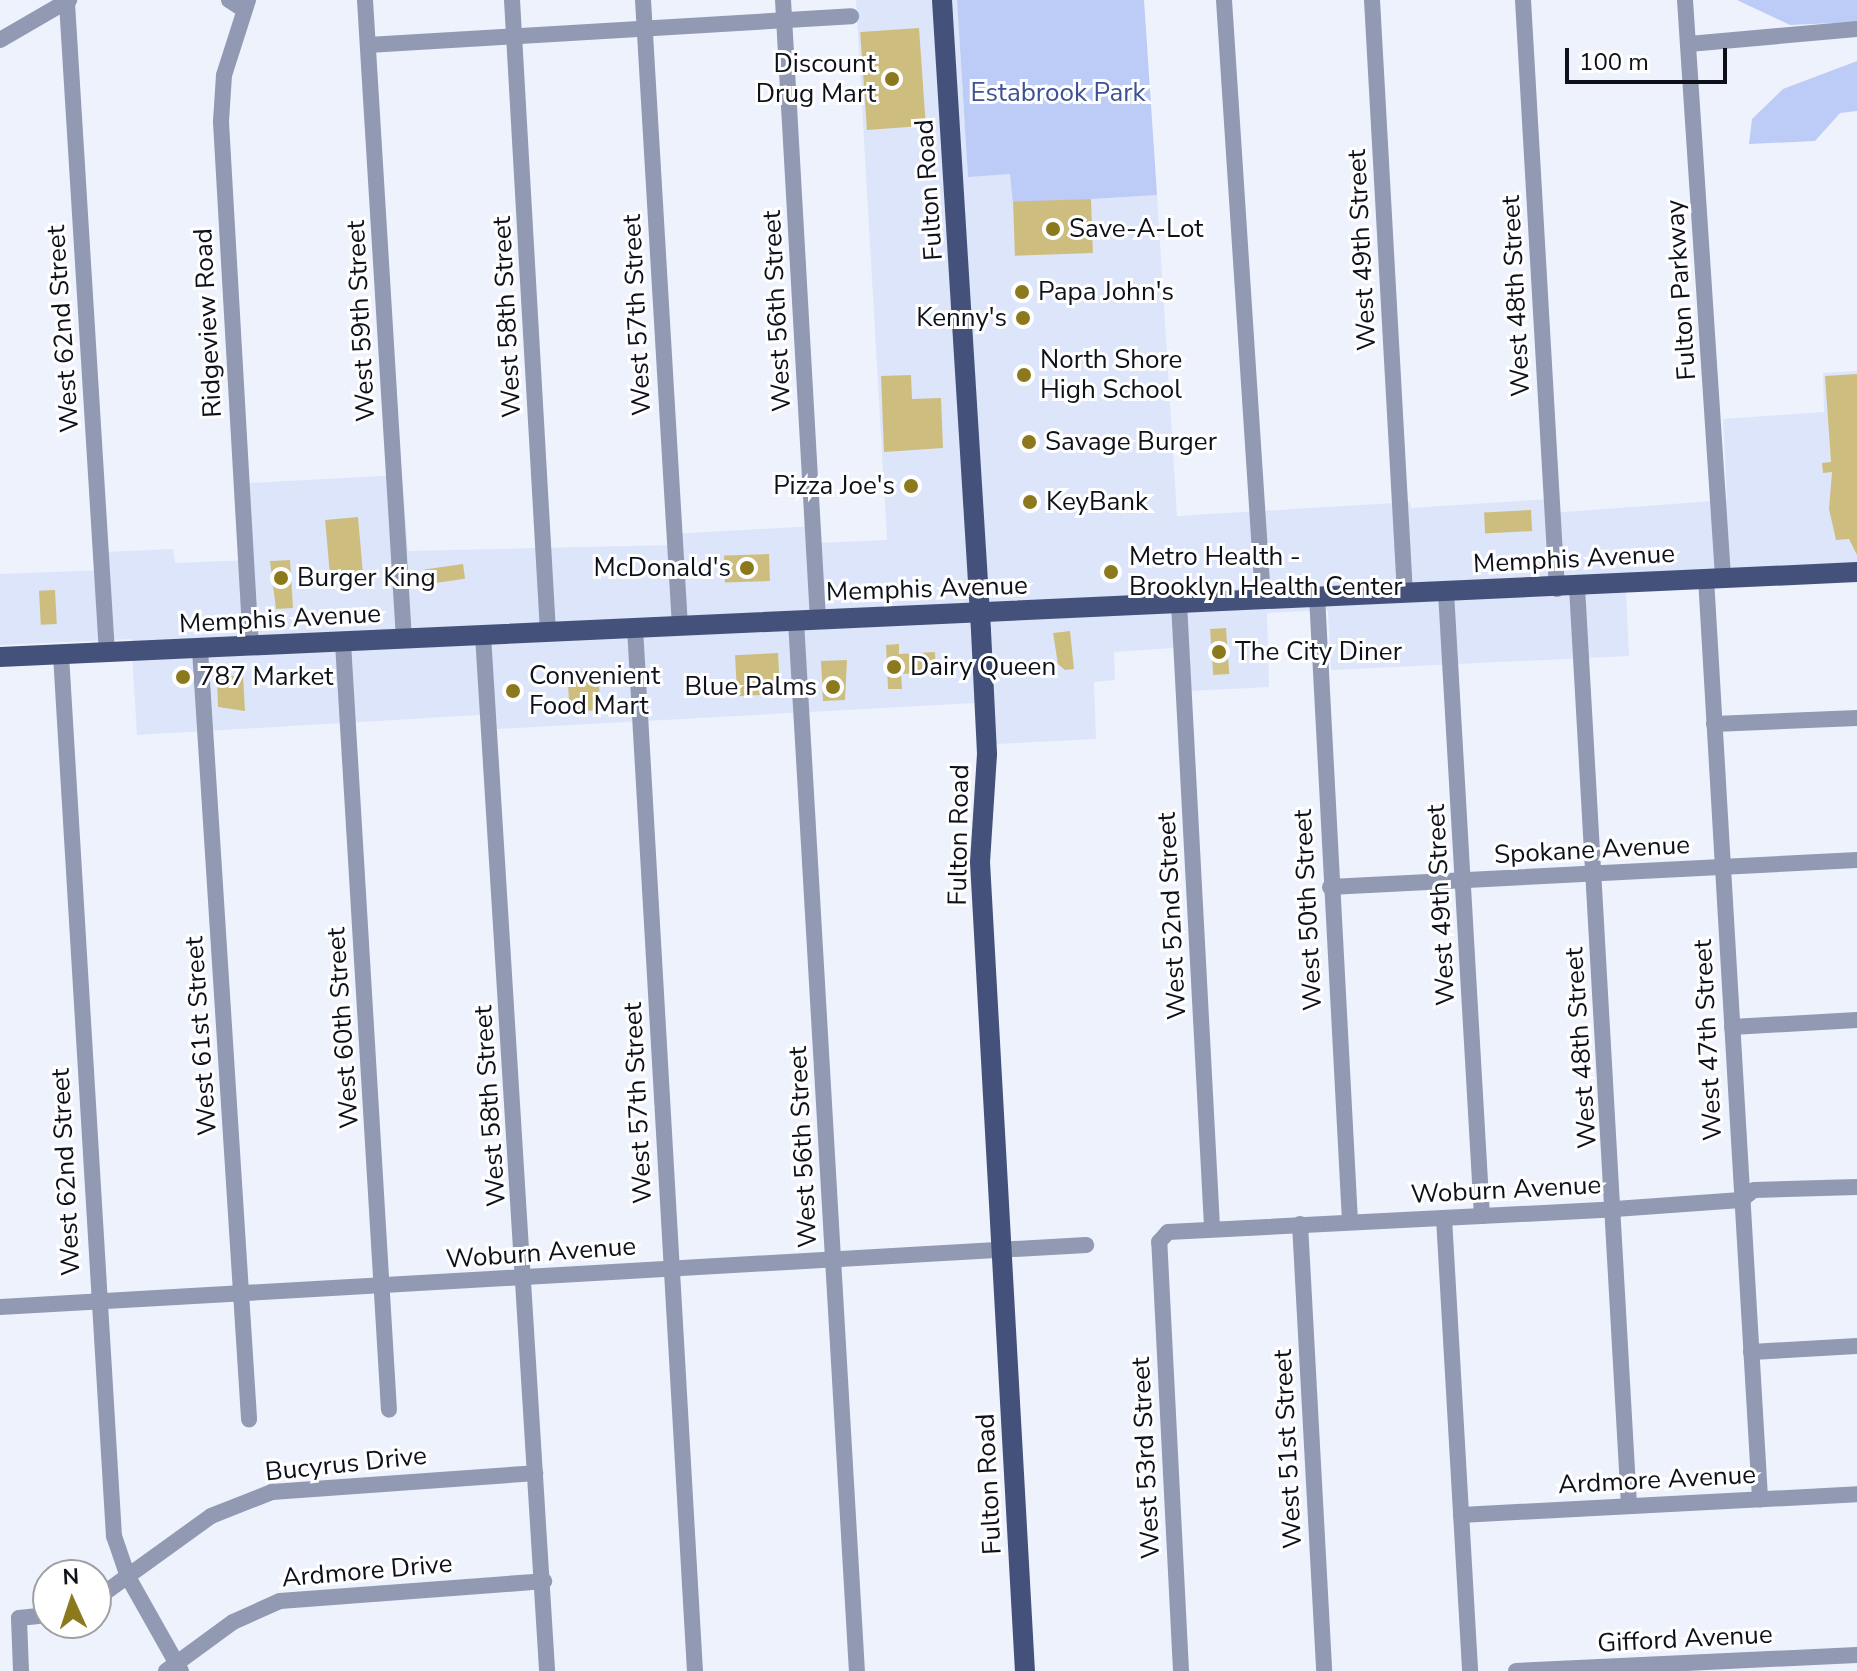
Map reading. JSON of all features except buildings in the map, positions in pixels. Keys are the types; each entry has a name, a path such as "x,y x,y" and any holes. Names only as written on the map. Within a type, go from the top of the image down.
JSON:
{"main road":[{"name":"Fulton Road","path":"942,0 980,613 987,754 980,862 1025,1671"},
{"name":"Memphis Avenue","path":"0,657 1317,596 1567,588 1857,572"}],"street":[{"name":"West 59th Street","path":"365,0 404,639"},
{"name":"West 58th Street","path":"512,0 548,632"},
{"name":"West 57th Street","path":"643,0 680,626"},
{"name":"West 56th Street","path":"783,0 818,620"},
{"path":"1224,0 1263,599"},
{"name":"West 49th Street","path":"1372,0 1405,594"},
{"name":"West 48th Street","path":"1523,0 1567,588 1594,874 1615,1209 1629,1506"},
{"name":"Fulton Parkway","path":"1685,0 1714,578"},
{"path":"0,40 68,1"},
{"name":"West 62nd Street","path":"68,1 107,654"},
{"name":"Ridgeview Road","path":"240,3 224,75 221,122 251,647"},
{"path":"368,45 851,16"},
{"path":"1689,44 1857,29"},
{"name":"West 47th Street","path":"1714,578 1714,724 1721,867 1760,1499"},
{"name":"West 49th Street","path":"1446,592 1482,1216"},
{"name":"West 50th Street","path":"1317,596 1350,1221"},
{"name":"West 52nd Street","path":"1179,603 1212,1227"},
{"name":"West 56th Street","path":"796,621 857,1671"},
{"name":"West 57th Street","path":"635,628 695,1671"},
{"name":"West 58th Street","path":"483,635 544,1581 547,1671"},
{"name":"West 60th Street","path":"343,643 389,1410"},
{"name":"West 61st Street","path":"200,650 249,1419"},
{"name":"West 62nd Street","path":"61,655 114,1536 128,1577 175,1669"},
{"path":"1714,724 1857,718"},
{"name":"Spokane Avenue","path":"1330,887 1857,860"},
{"path":"1732,1027 1857,1020"},
{"name":"Woburn Avenue","path":"1159,1242 1168,1232 1212,1227 1615,1209 1741,1200 1754,1190 1857,1187"},
{"path":"1444,1218 1470,1671"},
{"name":"West 51st Street","path":"1300,1224 1324,1671"},
{"name":"West 53rd Street","path":"1159,1242 1181,1671"},
{"name":"Woburn Avenue","path":"0,1307 383,1288 834,1258 1086,1245"},
{"path":"1751,1352 1857,1346"},
{"name":"Bucyrus Drive","path":"112,1588 211,1516 272,1492 535,1473"},
{"name":"Ardmore Avenue","path":"1461,1515 1857,1494"},
{"name":"Ardmore Drive","path":"175,1669 233,1622 280,1601 544,1581"},
{"path":"21,1670 19,1618 32,1617"},
{"name":"Gifford Avenue","path":"1516,1671 1857,1655"}],"shaded area":[{"path":"856,0 957,0 968,176 1011,174 1013,204 1157,195 1177,516 1410,502 1411,508 1549,499 1550,513 1727,500 1723,419 1824,412 1823,373 1857,371 1857,578 1626,592 1629,656 1331,670 1328,610 1267,613 1269,687 1191,691 1189,647 1114,652 1115,680 1094,682 1096,739 996,744 993,702 497,729 496,714 137,735 131,639 0,645 0,574 106,570 104,552 173,549 175,563 250,560 247,483 402,475 408,551 671,545 671,534 815,526 816,543 887,540"}],"green space":[{"name":"Estabrook Park","path":"957,0 1144,0 1157,195 1013,204 1010,174 968,177"},
{"path":"1737,0 1857,0 1857,22 1790,25"},
{"path":"1857,61 1857,111 1840,113 1815,141 1749,144 1752,119 1783,89"}],"place":[{"name":"Discount Drug Mart","path":"892,79"},
{"name":"Save-A-Lot","path":"1053,229"},
{"name":"Papa John's","path":"1022,292"},
{"name":"Kenny's","path":"1023,318"},
{"name":"North Shore High School","path":"1024,375"},
{"name":"Savage Burger","path":"1029,442"},
{"name":"Pizza Joe's","path":"911,486"},
{"name":"KeyBank","path":"1030,502"},
{"name":"McDonald's","path":"747,568"},
{"name":"Metro Health - Brooklyn Health Center","path":"1111,572"},
{"name":"Burger King","path":"281,578"},
{"name":"The City Diner","path":"1219,652"},
{"name":"Dairy Queen","path":"894,667"},
{"name":"787 Market","path":"183,677"},
{"name":"Blue Palms","path":"833,687"},
{"name":"Convenient Food Mart","path":"513,691"}]}
